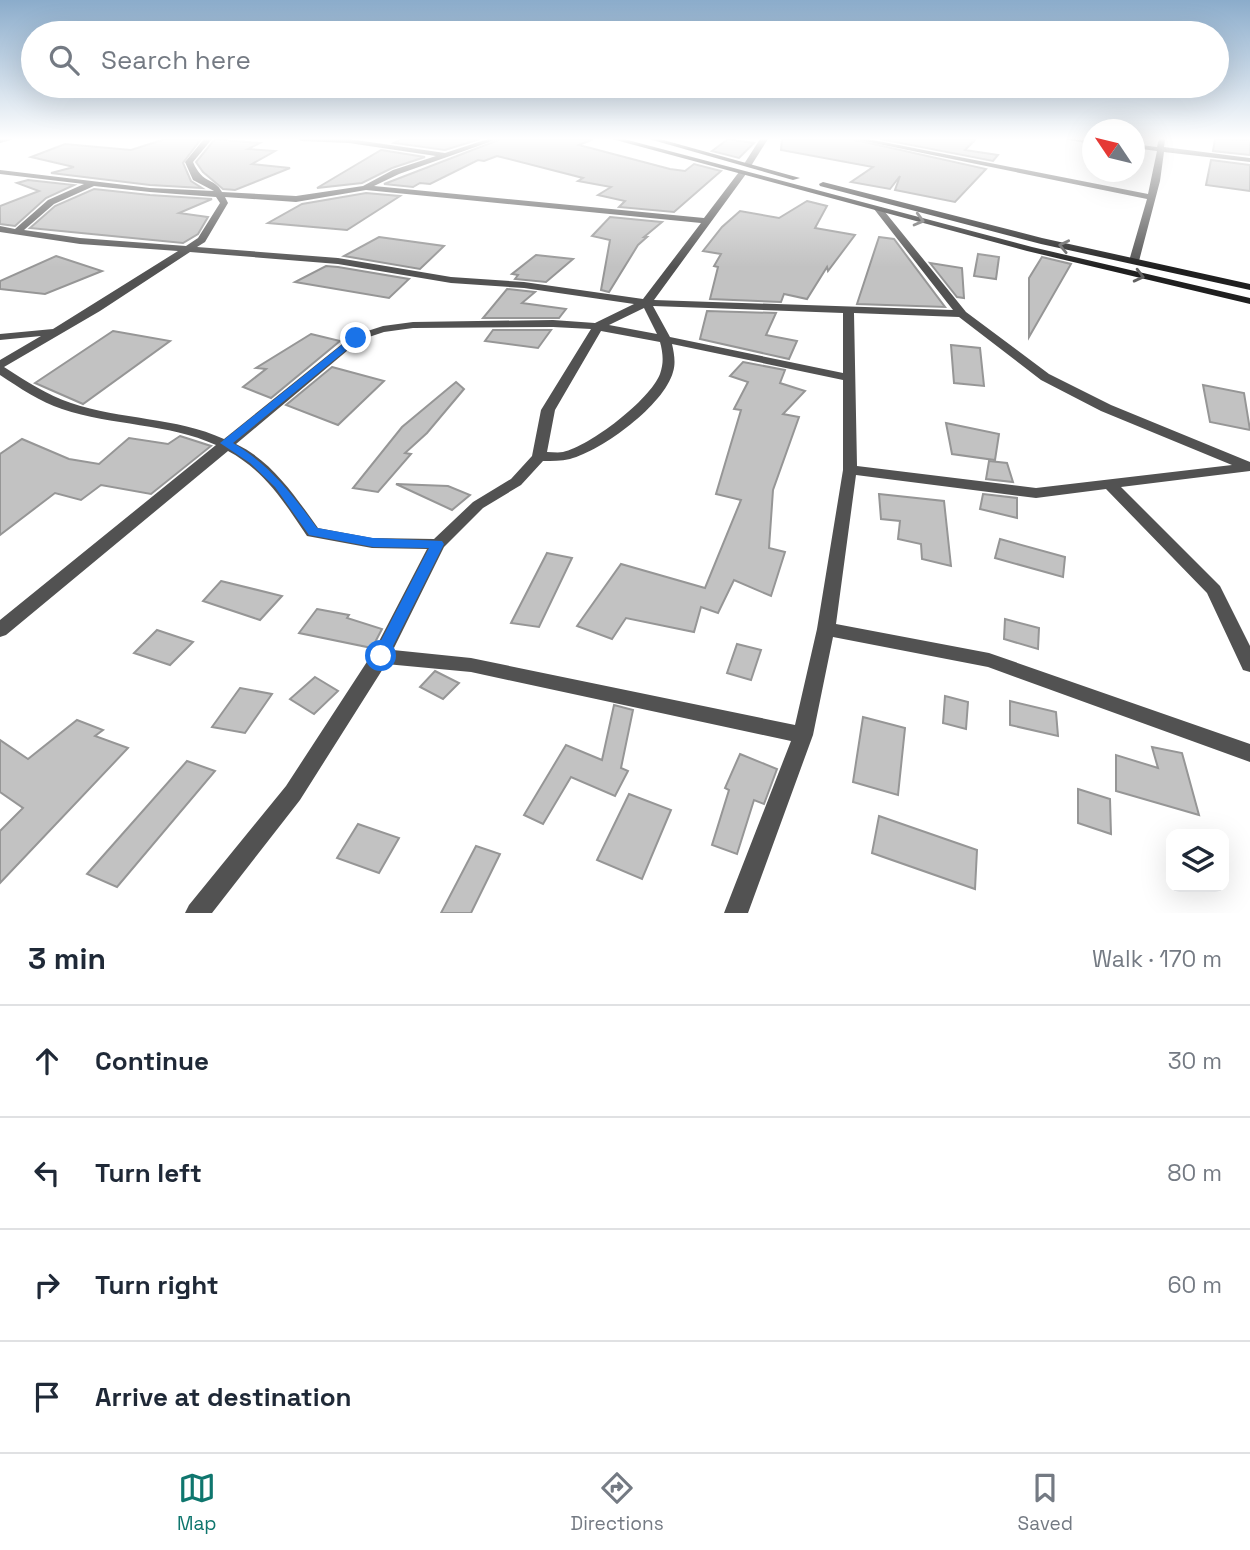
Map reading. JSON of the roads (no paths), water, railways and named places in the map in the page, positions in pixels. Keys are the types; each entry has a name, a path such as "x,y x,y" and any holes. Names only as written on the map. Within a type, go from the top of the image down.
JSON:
{"main road":[{"path":"787,182 1043,253 1250,300"},
{"path":"797,182 1041,241 1250,286"}],"street":[{"path":"83,182 296,200 366,187 379,182"},
{"path":"203,182 216,188 224,203 202,240 0,368 42,396 73,408 176,429 225,443 254,461 279,485 313,532 373,543 438,544"},
{"path":"197,913 293,793 381,656 438,544 478,506 516,482 539,457 548,410 598,326 646,303 735,182"},
{"path":"1073,182 1151,197"},
{"path":"1134,261 1154,182"},
{"path":"19,230 39,207 53,198 95,183"},
{"path":"366,187 705,221"},
{"path":"878,209 962,314 1045,377 1106,408 1250,467"},
{"path":"0,229 80,241 338,261 451,280 524,285 646,303 962,314"},
{"path":"539,457 568,456 620,425 657,392 667,372 667,341 646,303"},
{"path":"736,913 803,734 826,629 850,470 848,310"},
{"path":"0,630 225,443 367,332 449,324 598,326 757,362 847,377"},
{"path":"0,337 53,332"},
{"path":"850,470 1036,493 1250,467"},
{"path":"1110,485 1214,590 1250,665"},
{"path":"826,629 989,660 1250,753"},
{"path":"381,656 471,665 803,734"}]}
